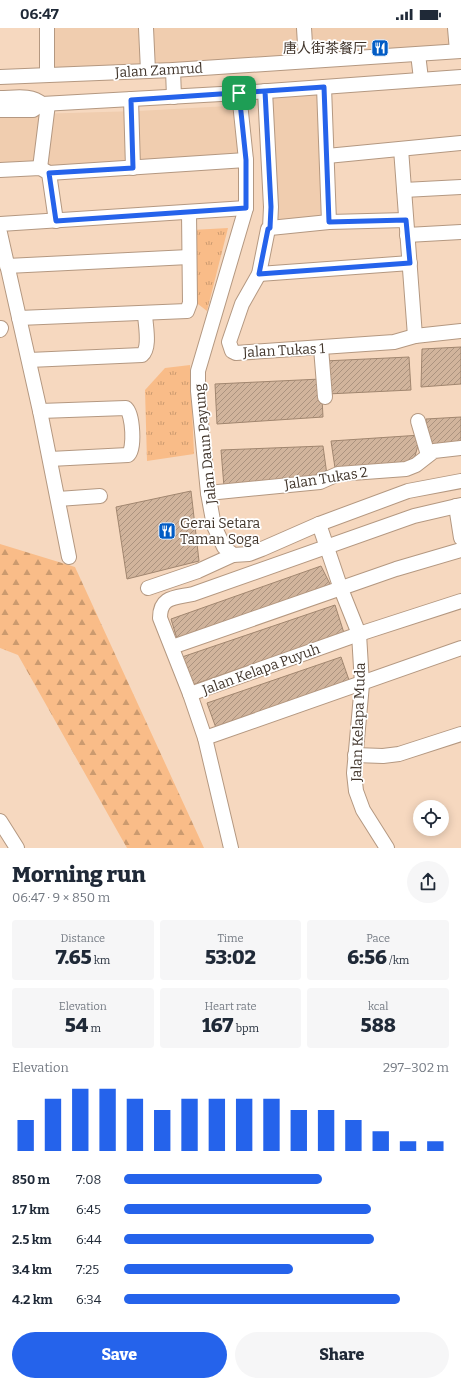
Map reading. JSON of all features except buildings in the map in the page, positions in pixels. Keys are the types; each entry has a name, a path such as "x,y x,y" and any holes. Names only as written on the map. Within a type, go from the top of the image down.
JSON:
{"street":[{"path":"47,28 47,75"},
{"path":"146,28 148,71"},
{"path":"304,28 306,60"},
{"path":"455,28 459,51"},
{"name":"Jalan Zamrud","path":"0,76 173,70 459,51"},
{"path":"418,54 422,79"},
{"path":"173,70 174,97"},
{"path":"0,110 33,110 45,104 239,93 461,77"},
{"path":"324,87 329,222"},
{"name":"Jalan Tukas 1","path":"265,91 271,207 270,228 268,229 259,274 242,304 228,342 232,351 236,353 394,342 415,336 461,331"},
{"name":"Jalan Daun Payung","path":"233,555 224,547 214,526 208,492 198,391 198,371 246,208 246,160 239,93"},
{"path":"0,98 30,98 37,99 45,104"},
{"path":"131,100 133,168"},
{"path":"45,104 45,171 56,221"},
{"path":"326,156 461,143"},
{"path":"401,149 415,336"},
{"path":"0,170 45,171 133,168 246,160"},
{"path":"404,190 461,187"},
{"path":"0,224 246,208"},
{"path":"19,318 187,311 190,303 189,212"},
{"path":"270,228 329,222 406,220"},
{"path":"407,235 461,232"},
{"path":"0,234 40,411 69,557"},
{"path":"7,266 189,257"},
{"path":"259,274 410,263"},
{"path":"29,360 142,355 146,350 145,313"},
{"path":"321,348 325,397"},
{"path":"40,411 126,408 130,411 132,449 128,455 50,458"},
{"path":"418,421 428,455"},
{"name":"Jalan Tukas 2","path":"208,492 320,482 338,474 406,469 416,465 428,455 438,450 461,448"},
{"path":"148,588 198,572 233,555 249,554 319,524 408,491 461,481"},
{"path":"58,499 100,496"},
{"path":"190,694 160,618 160,608 166,600 193,594 414,516 458,506 461,538"},
{"name":"Jalan Kelapa Muda","path":"319,524 341,589 359,634 362,684 355,755 356,791 363,810 387,848"},
{"path":"172,646 396,569 461,550"},
{"name":"Jalan Kelapa Puyuh","path":"231,848 205,738 190,694 359,634 461,602"},
{"path":"205,738 461,648"},
{"path":"355,755 383,756 400,754 461,734"},
{"path":"0,821 17,848"}],"shaded area":[{"path":"43,28 461,28 461,55 44,79"},
{"path":"328,93 332,225 271,231 262,97"},
{"path":"246,105 251,163 0,172 0,115 138,111"}],"green space":[{"path":"228,228 207,311 194,301 192,230"},
{"path":"190,365 194,454 147,461 145,390 165,368"},
{"path":"0,544 75,567 204,848 127,848 18,655 0,648"}],"place":[{"name":"唐人街茶餐厅","path":"380,48"},
{"name":"Gerai Setara Taman Soga","path":"167,531"}],"route":[{"path":"324,87 329,222 406,220 410,263 259,274 268,229 270,228 271,207 265,91 239,93 246,160 246,208 56,221 49,173 133,168 131,100 324,87"}]}
